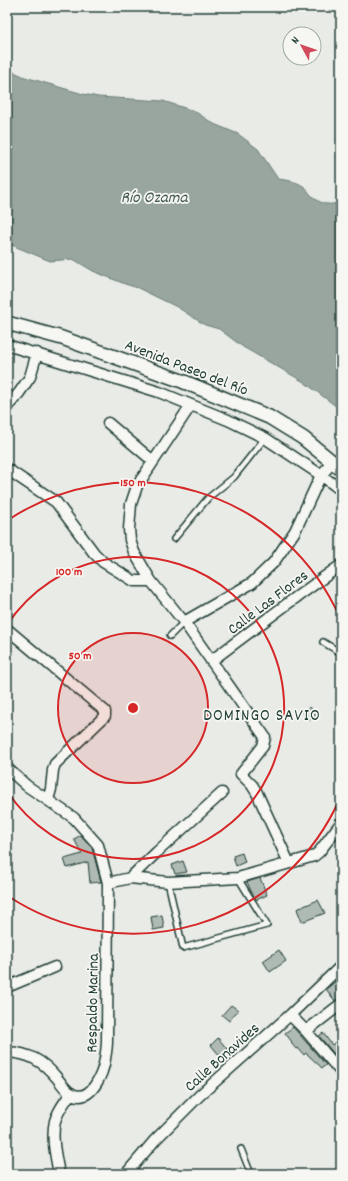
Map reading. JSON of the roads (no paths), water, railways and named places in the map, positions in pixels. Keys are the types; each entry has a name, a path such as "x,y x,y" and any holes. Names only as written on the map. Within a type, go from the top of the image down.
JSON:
{"street":[{"name":"Avenida Paseo del Río","path":"7,323 62,338 182,381 269,417 303,438 337,466"},
{"path":"7,345 37,353 159,392 228,420 264,438 321,475 341,490"},
{"path":"7,407 30,377 37,353"},
{"path":"191,405 137,486 131,504 129,529 130,540 134,552 151,581 184,622 265,737 263,746 241,774 252,785 257,793 289,863"},
{"path":"108,422 153,460"},
{"path":"184,622 252,583 274,562 295,531 321,475 337,466"},
{"path":"7,469 56,502 94,553 103,562 134,581 151,581"},
{"name":"Calle Las Flores","path":"211,661 341,564"},
{"path":"7,629 105,711 104,716 55,764 48,800"},
{"name":"Respaldo Marina","path":"7,768 27,786 74,818 98,845 108,883 107,1041 105,1060 98,1081 92,1090 79,1096 71,1093"},
{"path":"130,878 222,793"},
{"path":"108,883 130,878 168,882 238,878 314,856 320,852 341,823"},
{"name":"Calle Bonavides","path":"126,1174 155,1140 200,1095 290,1015 341,966"},
{"path":"7,987 55,967"},
{"path":"306,1031 341,1004"},
{"path":"290,1015 306,1031 341,1072"},
{"path":"7,1052 26,1055 40,1062 49,1069 71,1093 62,1105 55,1120 53,1140 59,1174"}],"lane":[{"path":"174,539 208,498 234,477 264,438"},
{"path":"170,636 184,622"},
{"path":"323,642 341,653"},
{"path":"168,882 183,948 267,925 238,878"},
{"path":"241,1149 251,1174"}],"water":[{"name":"Río Ozama","path":"7,69 25,77 83,94 98,97 163,101 194,111 214,124 238,134 258,149 278,179 300,184 322,203 333,204 341,202 341,410 304,382 243,347 219,329 205,325 177,307 138,288 93,271 73,259 50,261 7,243"}],"district":[{"name":"DOMINGO SAVIO","path":"262,714"}]}
